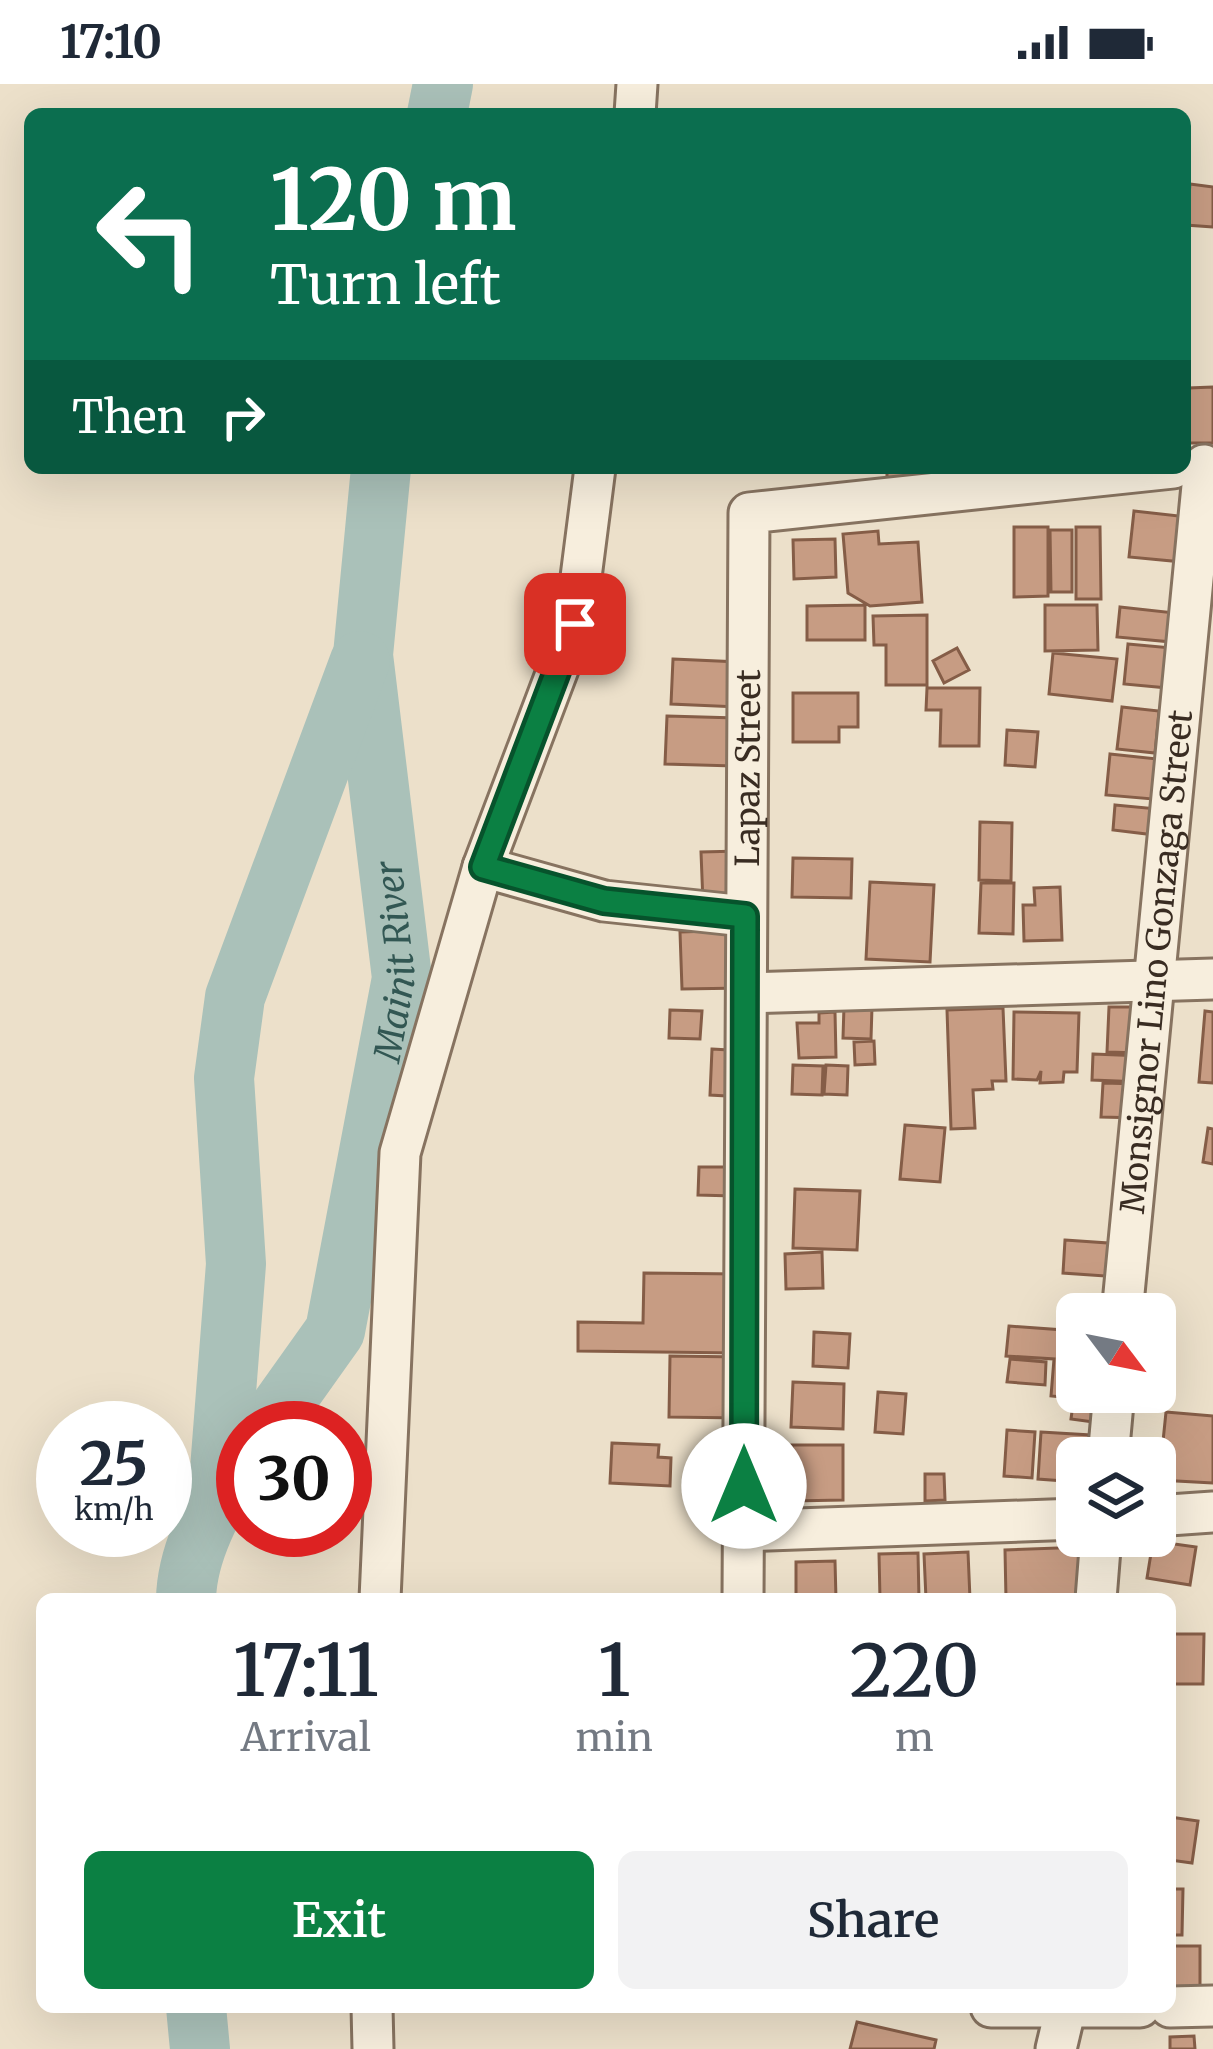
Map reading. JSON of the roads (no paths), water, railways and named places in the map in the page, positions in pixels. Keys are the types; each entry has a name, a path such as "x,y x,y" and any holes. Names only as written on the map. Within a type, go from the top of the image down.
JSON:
{"street":[{"name":"Monsignor Lino Gonzaga Street","path":"1124,1293 1194,466"},
{"path":"380,1593 400,1153 483,867 575,624 594,474"},
{"name":"Lapaz Street","path":"742,1593 749,513 1118,474"},
{"path":"483,867 604,901 745,916"},
{"path":"748,993 1213,979"},
{"path":"1176,1515 1213,1512"},
{"path":"743,1531 1056,1521"},
{"path":"1096,1593 1099,1557"},
{"path":"1176,2006 1213,2006"},
{"path":"372,2013 373,2049"},
{"path":"1056,2049 1065,2013"}],"waterway":[{"name":"Mainit River","path":"438,108 443,84"},
{"name":"Mainit River","path":"285,1401 335,1331 402,978 363,655 380,474"},
{"path":"225,1401 236,1264 224,1078 235,997 360,661"},
{"name":"Mainit River","path":"187,1593 191,1564 216,1504"},
{"name":"Mainit River","path":"197,2013 200,2049"}]}
